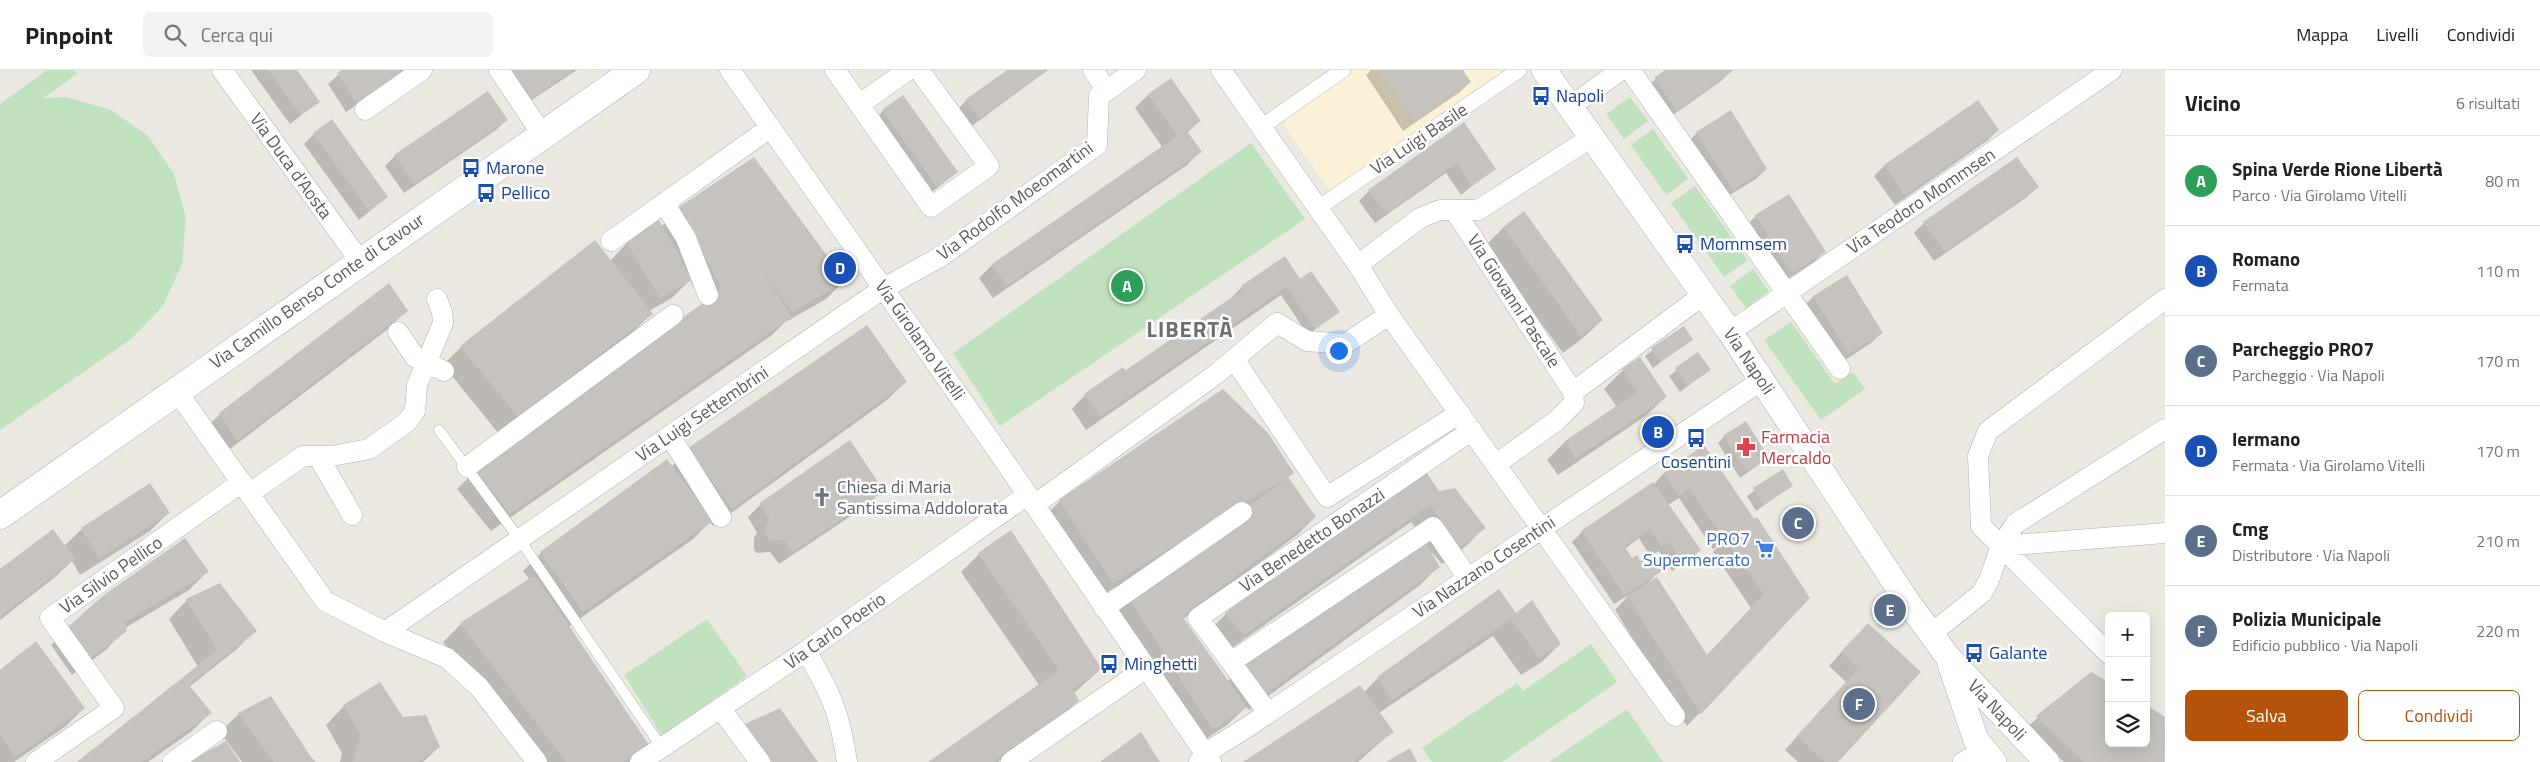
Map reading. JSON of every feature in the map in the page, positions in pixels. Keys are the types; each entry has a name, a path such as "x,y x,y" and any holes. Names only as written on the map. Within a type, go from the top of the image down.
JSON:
{"main road":[{"name":"Via Camillo Benso Conte di Cavour","path":"0,515 176,390 636,70"}],"street":[{"name":"Via Duca d'Aosta","path":"222,70 360,262"},
{"path":"365,110 422,70"},
{"path":"499,70 542,134"},
{"name":"Via Girolamo Vitelli","path":"730,70 884,288 1104,608 1205,759"},
{"path":"835,70 931,207 989,166 918,70"},
{"path":"860,104 908,70"},
{"path":"1092,70 1107,90 1136,70"},
{"path":"1222,70 1358,265 1389,315 1675,716"},
{"path":"1261,128 1343,70"},
{"name":"Via Luigi Basile","path":"1318,208 1519,70"},
{"name":"Via Napoli","path":"1544,70 1730,332 1905,598 1948,657 2013,726 2036,757"},
{"path":"1570,106 1621,70"},
{"path":"1630,70 1840,369"},
{"name":"Via Teodoro Mommsen","path":"1730,332 2112,70"},
{"name":"Via Rodolfo Moeomartini","path":"884,288 940,257 1097,146 1099,96 1107,90"},
{"path":"611,240 771,128"},
{"path":"1358,265 1420,218 1440,210 1478,210 1592,137"},
{"path":"664,203 686,238 708,295"},
{"name":"Via Giovanni Pascale","path":"1455,211 1573,392"},
{"name":"Via Luigi Settembrini","path":"385,632 884,288"},
{"path":"1496,464 1556,421 1574,403 1573,392 1703,295"},
{"name":"Via Silvio Pellico","path":"36,762 114,708 50,618 246,488 303,456 332,456 369,449 407,422 415,412 417,385 435,366 443,323 442,312 437,299"},
{"path":"2105,650 1981,526 1978,456 1988,431 2165,299"},
{"path":"467,467 673,315"},
{"path":"1030,500 1215,374 1277,323 1307,341 1345,344 1389,315"},
{"path":"398,332 415,357 435,366"},
{"name":"Via Benedetto Bonazzi","path":"1234,359 1327,497 1460,413"},
{"name":"Via Nazzano Cosentini","path":"1205,759 1268,713 1762,380"},
{"path":"176,390 325,601 385,632 447,658 479,687 538,762"},
{"path":"1932,634 1982,593 1989,580 2001,546 2016,524 2165,429"},
{"name":"Via Benedetto Bonazzi","path":"1268,713 1198,618 1472,430"},
{"path":"670,436 722,516"},
{"path":"318,456 352,515"},
{"name":"Via Carlo Poerio","path":"640,762 1030,500"},
{"path":"1104,608 1242,512"},
{"path":"1231,662 1433,527 1468,578"},
{"path":"2001,546 2165,533"},
{"path":"806,651 830,692 842,729 847,762"},
{"name":"Via Napoli","path":"1948,657 1976,740 1980,758"},
{"path":"1011,762 1145,669"},
{"path":"721,709 760,762"},
{"path":"1980,758 1992,737 2002,729 2013,726"},
{"path":"179,760 217,731"}],"lane":[{"path":"440,430 520,540 662,748"}],"shaded area":[{"path":"1351,70 1512,70 1334,193 1329,190 1284,126 1289,114"}],"green space":[{"path":"47,70 74,70 77,74 43,98 67,97 111,110 148,136 174,174 186,218 182,264 163,306 131,339 0,430 0,104"},
{"path":"1630,97 1648,121 1624,139 1606,114"},
{"path":"1653,129 1688,179 1666,195 1631,145"},
{"path":"1251,143 1305,219 1000,426 953,353"},
{"path":"1695,186 1748,260 1724,277 1671,203"},
{"path":"1753,269 1769,291 1746,308 1730,286"},
{"path":"1791,322 1835,384 1853,372 1865,389 1821,420 1764,340"},
{"path":"707,619 747,676 662,736 624,675"},
{"path":"1591,644 1617,682 1502,762 1432,762 1422,748 1517,683 1523,691"},
{"path":"1627,709 1663,762 1549,762"}],"building":[{"path":"268,70 297,70 320,102 301,115"},
{"path":"342,70 405,70 357,103 337,73"},
{"path":"511,70 574,70 529,100"},
{"path":"1007,70 1048,70 979,119 965,100"},
{"path":"1379,70 1463,70 1471,82 1414,121"},
{"path":"1665,70 1734,70 1677,111 1654,78"},
{"path":"1171,78 1201,121 1187,131 1202,152 1007,286 992,264 1177,136 1148,94"},
{"path":"488,91 508,120 414,184 394,155"},
{"path":"903,95 958,172 937,187 882,110"},
{"path":"1978,100 1999,130 1905,196 1884,165"},
{"path":"1731,110 1767,169 1733,190 1696,132"},
{"path":"332,119 388,197 369,211 313,133"},
{"path":"1464,122 1496,169 1472,186 1457,163 1386,214 1368,190"},
{"path":"754,157 846,281 792,312 762,270 792,317 510,514 475,470 722,289 679,207"},
{"path":"2017,157 2039,187 1945,252 1923,222"},
{"path":"1789,194 1826,252 1792,273 1755,215"},
{"path":"1524,211 1603,320 1581,336 1503,227"},
{"path":"659,220 692,280 660,298 626,242"},
{"path":"595,240 653,314 518,417 460,346"},
{"path":"1285,256 1300,279 1311,271 1340,312 1315,329 1287,287 1100,417 1084,394 1123,367 1126,370 1244,289 1241,286"},
{"path":"1847,275 1883,333 1849,354 1813,296"},
{"path":"389,283 408,311 237,441 219,413"},
{"path":"867,325 907,382 732,509 688,448"},
{"path":"1684,326 1693,340 1660,362 1651,348"},
{"path":"1698,352 1711,370 1687,386 1675,368"},
{"path":"1640,357 1667,397 1576,458 1565,441 1637,392 1622,369"},
{"path":"1223,389 1268,433 1294,473 1113,583 1059,500"},
{"name":"Farmacia Mercaldo","path":"1746,421 1769,458 1747,472 1723,436"},
{"name":"Chiesa di Maria Santissima Addolorata","path":"850,440 884,491 793,552 784,540 770,541 765,529 769,519 760,503"},
{"path":"1704,445 1754,519 1757,517 1810,598 1701,714 1627,596 1657,577 1707,655 1764,594 1689,489 1679,496 1664,473"},
{"path":"667,459 713,521 583,612 540,552"},
{"path":"1424,469 1439,491 1455,488 1486,528 1460,547 1430,505 1244,635 1225,613"},
{"path":"1783,469 1793,486 1763,505 1753,488"},
{"path":"1288,477 1316,517 1182,616 1247,707 1213,730 1128,597"},
{"path":"1653,482 1701,550 1682,562 1669,542 1661,547 1650,529 1625,547 1632,558 1637,555 1640,561 1650,554 1662,571 1624,595 1581,531"},
{"path":"150,483 170,513 99,558 81,528"},
{"path":"53,529 75,559 0,617 0,569"},
{"path":"1011,530 1102,669 1073,689 1079,701 993,762 928,762 1059,670 978,553"},
{"path":"185,538 209,572 125,622 127,631 91,658 69,626 104,595"},
{"path":"1425,542 1440,567 1267,693 1243,664"},
{"path":"535,575 649,745 623,762 566,762 460,623"},
{"path":"220,583 257,631 189,685 212,713 142,762 77,762 217,650 186,599"},
{"path":"1499,589 1516,613 1532,600 1561,644 1539,658 1511,619 1392,700 1377,677"},
{"path":"1886,604 1896,611 1897,615 1890,625 1886,626 1876,619 1875,615 1882,605"},
{"path":"1868,623 1921,672 1838,762 1825,762 1797,736 1858,669 1841,652"},
{"path":"36,641 85,708 15,757 0,735 0,670"},
{"path":"2091,672 2105,680 2105,747 2150,747 2150,708 2165,717 2165,762 2084,762 2036,716"},
{"path":"380,682 403,717 426,715 440,747 418,762 353,762 360,734 343,705"},
{"path":"1360,685 1394,732 1353,762 1243,762"},
{"path":"271,696 316,762 274,762 238,713"},
{"path":"780,708 818,762 772,762 745,724"},
{"path":"1141,732 1160,762 1100,762"},
{"path":"226,741 240,762 188,762"},
{"path":"1410,748 1417,762 1386,762"}],"place":[{"name":"Napoli","path":"1541,96"},
{"name":"Marone","path":"471,168"},
{"name":"Pellico","path":"486,193"},
{"name":"Mommsem","path":"1685,244"},
{"name":"Iermano","path":"840,268"},
{"name":"Spina Verde Rione Libertà","path":"1127,286"},
{"name":"Romano","path":"1658,432"},
{"name":"Cosentini","path":"1696,438"},
{"name":"Farmacia Mercaldo","path":"1746,447"},
{"name":"Chiesa di Maria Santissima Addolorata","path":"822,497"},
{"name":"Parcheggio PRO7","path":"1798,523"},
{"name":"PRO7 Supermercato","path":"1765,549"},
{"name":"Cmg","path":"1890,610"},
{"name":"Galante","path":"1974,653"},
{"name":"Minghetti","path":"1109,664"},
{"name":"Polizia Municipale","path":"1859,704"}],"district":[{"name":"LIBERTÀ","path":"1190,329"}]}
